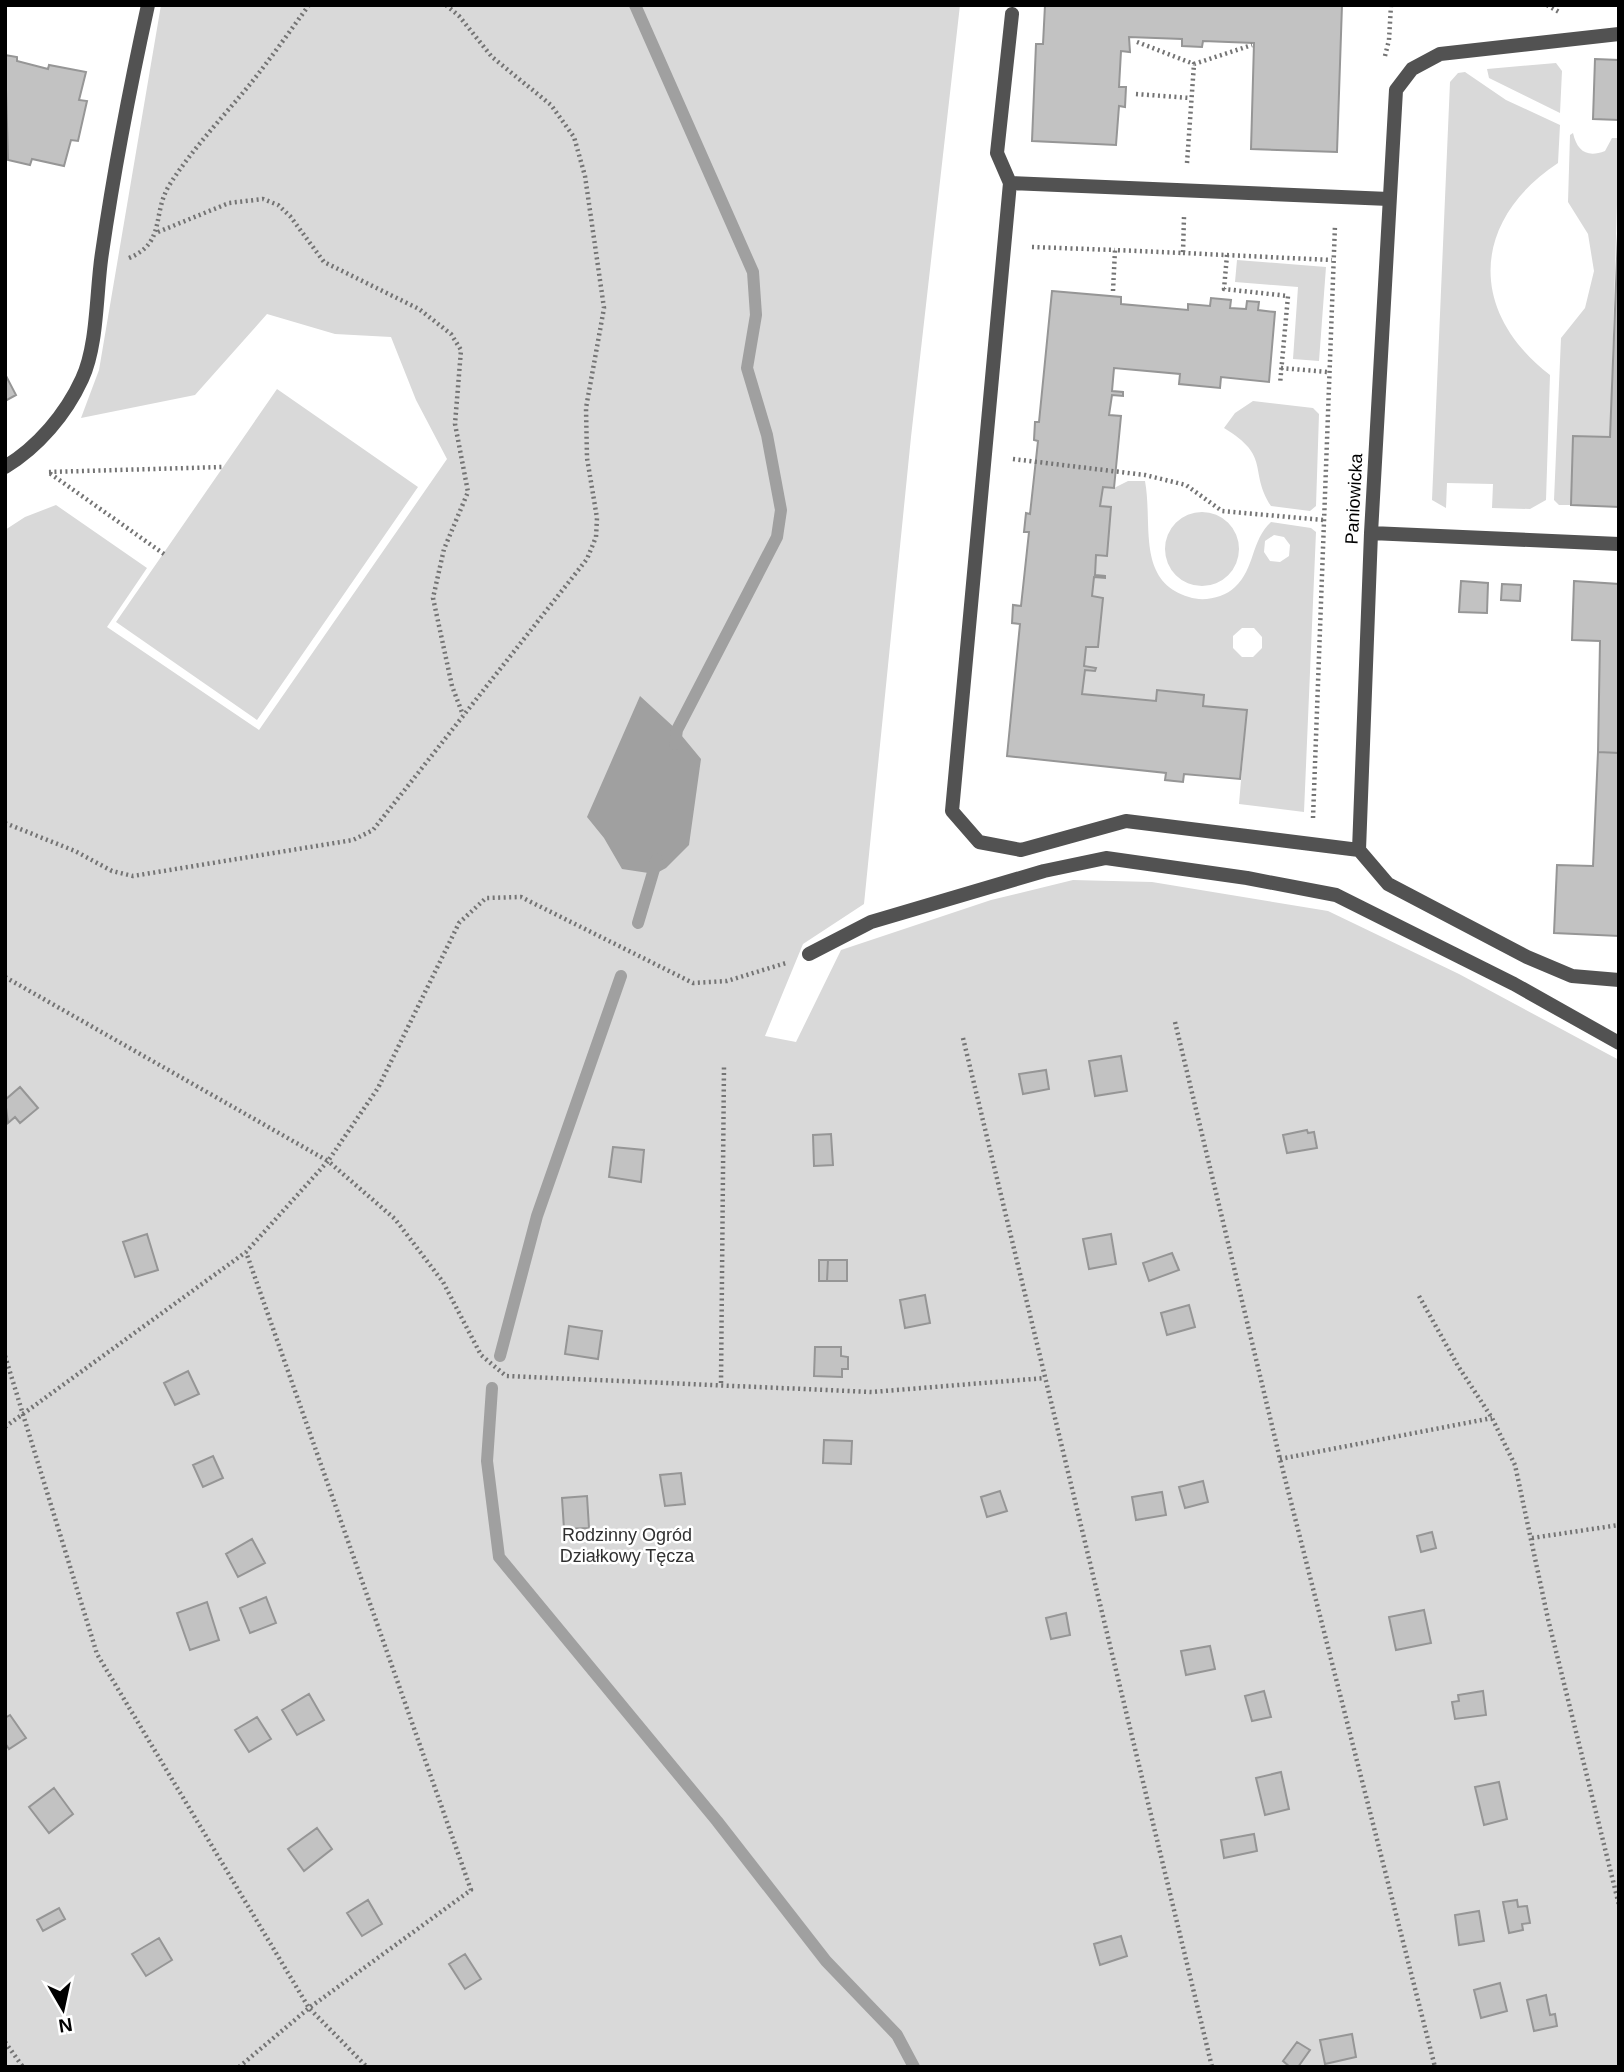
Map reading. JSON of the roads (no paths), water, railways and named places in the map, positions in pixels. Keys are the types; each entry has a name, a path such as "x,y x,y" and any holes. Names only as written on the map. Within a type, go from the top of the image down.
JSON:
{"lane":[{"path":"5,467 23,456 64,412 83,377 94,326 101,255 127,104 148,5"},
{"path":"1013,14 997,153 1010,183 952,811 979,842 1021,850 1126,821 1359,850 1388,884 1516,951 1572,976 1619,981"},
{"name":"Paniowicka","path":"1359,850 1371,534 1395,90 1412,69 1440,54 1619,34"},
{"path":"1010,183 1389,199"},
{"path":"1371,534 1619,544"},
{"path":"809,954 871,922 1044,871 1107,858 1247,878 1336,895 1514,984 1619,1043"}],"waterway":[{"path":"635,5 753,272 756,315 747,368 767,435 781,510 777,537 677,730 675,744"},
{"path":"638,923 657,859"},
{"path":"500,1356 537,1216 621,976"},
{"path":"492,1388 487,1461 499,1557 717,1821 826,1961 897,2035 914,2067"}],"park label":[{"name":"Rodzinny Ogród Działkowy Tęcza","path":"627,1545"}]}
